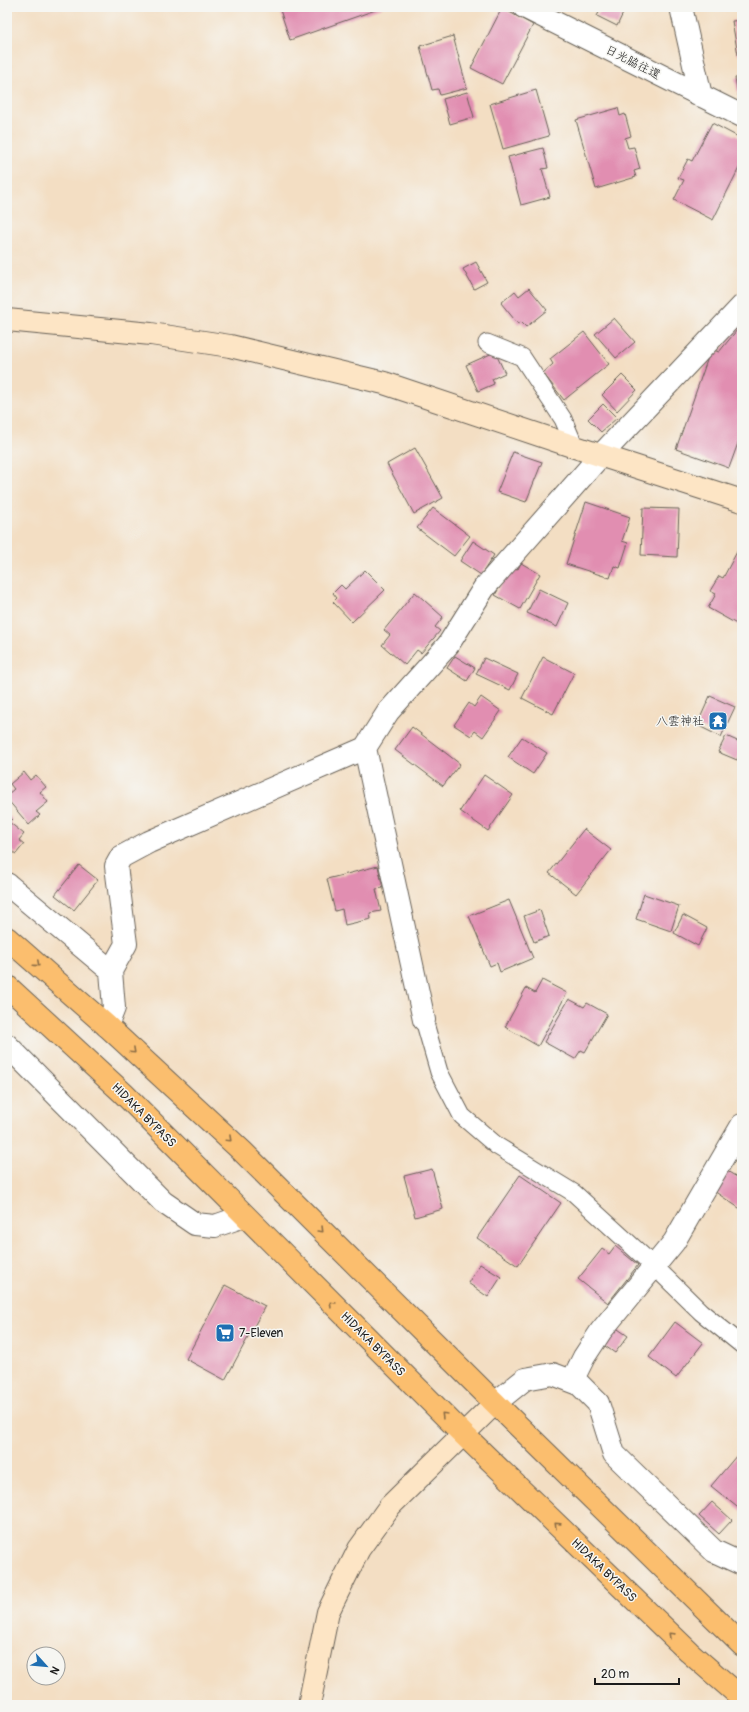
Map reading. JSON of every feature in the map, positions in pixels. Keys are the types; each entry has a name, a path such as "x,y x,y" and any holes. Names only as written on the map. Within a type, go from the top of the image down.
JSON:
{"highway":[{"path":"7,938 107,1026 242,1151 495,1403 742,1645"},
{"name":"HIDAKA BYPASS","path":"7,986 123,1093 463,1434 689,1652 742,1698"},
{"path":"667,1572 742,1628"},
{"path":"689,1652 733,1705"}],"street":[{"name":"日光脇往還","path":"524,7 742,116"},
{"path":"681,7 701,96"},
{"path":"107,1026 114,1008 111,971 126,944 116,866 121,857 149,842 364,748 388,712 448,645 484,588 601,455 742,306"},
{"path":"7,320 151,334 230,346 384,383 575,447 742,500"},
{"path":"364,748 424,1020"},
{"path":"7,884 111,971"},
{"path":"7,1045 164,1202 195,1224 215,1226 244,1216"},
{"path":"572,1381 584,1357 601,1331 674,1242 742,1126"},
{"path":"309,1705 328,1612 359,1549 390,1506 495,1403 525,1379 553,1374 579,1384 598,1403 614,1454 714,1551 742,1564"}],"lane":[{"path":"487,343 522,357 563,419 575,447"},
{"path":"424,1020 439,1072 462,1116 497,1146 574,1194 655,1266 702,1312 742,1345"}],"building":[{"path":"279,7 381,7 381,8 290,40"},
{"path":"602,7 626,7 617,26 597,16"},
{"path":"502,8 533,25 502,84 471,68"},
{"path":"742,20 741,57 741,54 738,55 732,21"},
{"path":"453,36 467,88 440,95 438,89 432,90 420,46"},
{"path":"742,77 742,99 739,99 735,78"},
{"path":"536,90 549,136 503,149 490,104"},
{"path":"467,92 474,117 450,124 443,99"},
{"path":"618,108 620,116 625,114 631,136 625,138 628,148 634,147 640,169 634,171 636,177 596,189 576,120"},
{"path":"712,123 742,139 742,162 713,220 674,200 684,180 678,178 688,159 692,161"},
{"path":"543,148 548,168 542,169 550,197 521,205 508,157"},
{"path":"476,262 487,282 474,289 463,269"},
{"path":"529,288 547,310 526,327 521,322 518,324 501,303 515,291 519,296"},
{"path":"614,318 635,342 616,358 595,334"},
{"path":"742,324 742,432 729,468 676,449 711,349 719,352"},
{"path":"584,332 609,364 564,400 543,373 553,364 550,359"},
{"path":"495,352 505,373 492,379 494,384 478,391 466,365"},
{"path":"622,375 637,390 617,411 602,395"},
{"path":"603,404 617,418 601,432 588,419"},
{"path":"415,448 443,498 414,514 387,464"},
{"path":"513,452 542,462 526,502 497,492"},
{"path":"586,502 630,517 622,541 628,543 620,568 614,566 610,578 566,564"},
{"path":"433,508 470,536 454,556 417,528"},
{"path":"643,508 679,509 677,557 641,555"},
{"path":"473,541 494,555 481,575 460,561"},
{"path":"739,548 742,549 742,627 708,608 716,594 710,591 719,576 723,578"},
{"path":"521,563 540,574 520,609 495,595 512,566 518,569"},
{"path":"365,570 385,590 352,622 333,602 337,598 333,593 341,585 345,589"},
{"path":"539,589 568,603 557,627 527,613"},
{"path":"415,592 443,617 435,627 440,631 421,653 417,650 405,665 382,645 390,635 384,630"},
{"path":"455,656 475,668 467,681 447,668"},
{"path":"543,657 574,673 553,714 522,698"},
{"path":"484,658 518,674 510,690 476,674"},
{"path":"710,696 735,707 721,737 697,725"},
{"path":"481,697 501,711 483,737 475,731 471,736 454,725 469,703 474,707"},
{"path":"412,727 460,764 443,786 395,750"},
{"path":"726,736 742,743 742,749 737,760 718,752"},
{"path":"522,737 547,753 533,774 508,757"},
{"path":"24,772 30,780 36,775 46,787 40,792 48,802 36,812 40,815 29,825 7,799 7,795 14,789 10,784"},
{"path":"484,775 513,795 488,831 460,811"},
{"path":"7,814 12,819 9,822 24,834 19,840 24,844 16,854 10,850 7,853"},
{"path":"584,829 611,850 576,894 549,873"},
{"path":"79,865 98,880 74,910 55,895"},
{"path":"378,866 383,888 376,889 381,911 370,913 371,919 345,925 342,909 335,911 327,879"},
{"path":"644,894 679,906 671,931 636,919"},
{"path":"509,900 533,958 500,972 497,963 490,966 469,916"},
{"path":"540,910 549,936 534,942 524,916"},
{"path":"683,915 707,928 698,946 674,933"},
{"path":"542,980 567,993 538,1046 505,1027 526,988 535,993"},
{"path":"569,999 584,1007 587,1003 607,1014 585,1052 581,1050 575,1059 544,1042"},
{"path":"432,1169 443,1209 415,1217 404,1176"},
{"path":"727,1171 742,1180 742,1210 714,1191"},
{"path":"520,1175 561,1203 518,1266 477,1238"},
{"path":"615,1246 638,1265 608,1303 578,1279 602,1249 609,1254"},
{"path":"480,1264 501,1277 488,1297 468,1283"},
{"name":"7-Eleven","path":"225,1285 265,1306 225,1380 186,1359"},
{"path":"675,1322 703,1343 676,1378 649,1357"},
{"path":"615,1327 628,1336 615,1353 602,1344"},
{"path":"737,1455 742,1459 742,1511 711,1486"},
{"path":"712,1502 732,1520 719,1534 699,1516"}],"place":[{"name":"八雲神社","path":"718,721"},
{"name":"7-Eleven","path":"225,1333"}]}
